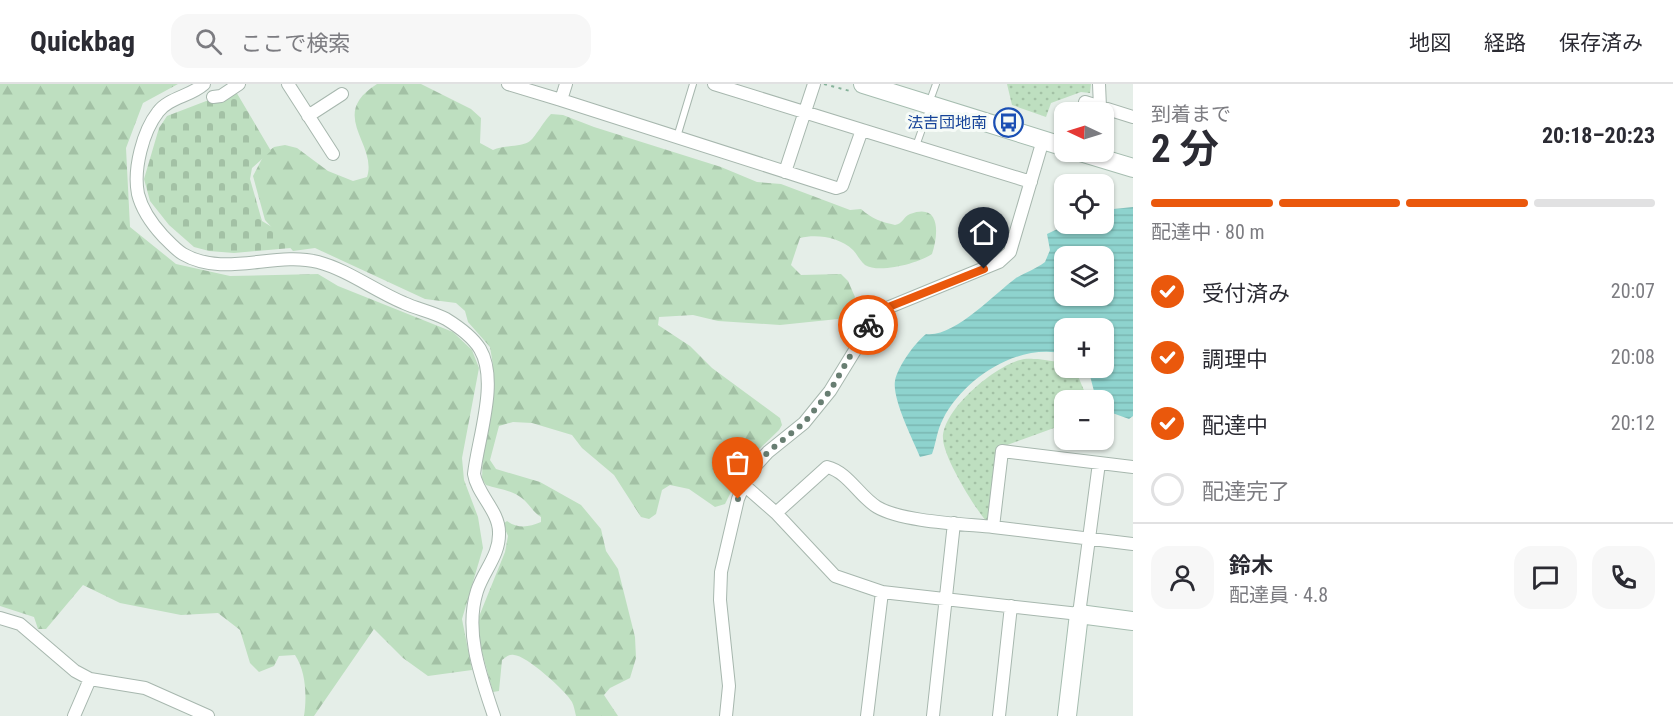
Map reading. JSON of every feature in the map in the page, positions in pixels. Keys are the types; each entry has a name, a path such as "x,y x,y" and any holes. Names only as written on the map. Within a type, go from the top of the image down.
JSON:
{"street":[{"path":"204,84 197,91 160,108 151,122 138,164 137,190 141,205 159,232 173,246 183,254 204,262 237,264 290,260 319,262 403,303 445,318 471,338 480,350 488,378 474,474 476,483 500,528 497,549 478,589 472,625 475,650 494,716"},
{"path":"213,97 220,96 239,84"},
{"path":"288,84 333,154"},
{"path":"508,84 836,188 842,186 862,130"},
{"path":"561,100 566,84"},
{"path":"714,84 1031,182"},
{"path":"785,172 814,84"},
{"path":"863,84 1054,144"},
{"path":"1100,84 1100,102"},
{"path":"308,116 342,94"},
{"path":"1114,111 1133,117"},
{"path":"726,716 729,686 720,600 721,572 738,499 749,473 768,452 804,423 830,391 876,316 886,308 999,262 1010,252 1043,140"},
{"path":"1113,162 1133,168"},
{"path":"993,527 1002,451 1133,467"},
{"path":"1067,716 1098,463"},
{"path":"776,513 827,466 837,469 880,509 894,514 954,524 1133,544"},
{"path":"744,485 776,513 802,545 835,576 882,592 1133,621"},
{"path":"933,716 954,524"},
{"path":"867,716 882,592"},
{"path":"999,716 1011,606"},
{"path":"0,618 20,624 75,671 90,679 145,688 208,716"},
{"path":"74,716 90,679"}],"lane":[{"path":"676,137 693,84"},
{"path":"932,95 936,84"},
{"path":"916,147 927,115"}],"green space":[{"path":"0,84 178,84 143,103 126,148 130,227 176,264 230,276 318,274 338,286 453,332 472,350 479,368 462,458 464,480 478,517 483,548 462,619 472,670 428,676 403,658 374,629 314,716 304,716 305,684 299,661 295,655 279,656 274,666 259,672 250,663 240,630 218,613 181,615 120,603 83,585 46,629 38,629 34,617 0,606"},
{"path":"377,84 421,84 471,109 481,118 480,143 493,150 527,143 551,114 563,115 721,167 757,182 781,184 850,210 861,209 873,218 886,223 895,225 908,215 920,212 928,213 933,217 936,238 932,254 909,264 889,268 865,265 853,250 835,239 813,236 800,238 791,265 801,275 841,274 848,281 855,297 851,310 838,319 780,325 718,321 693,315 659,317 658,325 690,346 712,368 780,418 782,425 779,430 746,462 725,504 715,507 689,489 670,485 662,490 656,514 649,519 641,517 614,475 582,448 572,435 532,423 513,422 499,426 490,460 496,469 540,482 581,505 601,529 606,551 618,569 635,637 636,658 630,678 610,688 604,695 618,716 576,716 572,702 562,690 536,667 514,655 509,655 502,660 499,691 493,692 480,645 478,619 505,552 508,536 503,524 507,521 519,526 528,526 541,522 541,517 519,496 486,485 482,479 483,449 493,405 493,365 490,347 468,322 465,311 456,303 425,299 315,248 293,251 265,220 253,176 264,155 274,147 285,145 297,148 328,171 353,181 367,177 369,165 357,130 356,107 363,96"},
{"path":"1007,84 1091,84 1090,93 1081,92 1051,103 1046,117 1012,105"},
{"path":"235,90 271,151 252,168 250,179 262,221 282,233 291,248 234,253 194,247 169,225 150,201 144,179 159,128 167,116"},
{"path":"1027,359 1054,361 1054,378 1079,378 1084,390 1054,390 1054,428 999,448 990,517 986,521 967,493 948,458 943,439 945,428 960,403 984,380 1009,364"}],"water":[{"path":"1133,207 1133,416 1129,419 1114,414 1114,390 1094,390 1091,378 1114,378 1114,318 1054,318 1054,353 1029,353 1012,358 979,377 952,404 939,428 932,454 920,457 908,430 895,389 895,381 903,362 926,334 949,329 961,322 1016,278 1045,262 1050,250 1047,234 1054,231 1054,234 1114,234 1114,209"}],"way so far":[{"path":"738,499 749,473 768,452 804,423 830,391 868,325"}],"place":[{"name":"法吉団地南","path":"1008,122"}],"route":[{"path":"868,325 886,308 984,269"}]}
